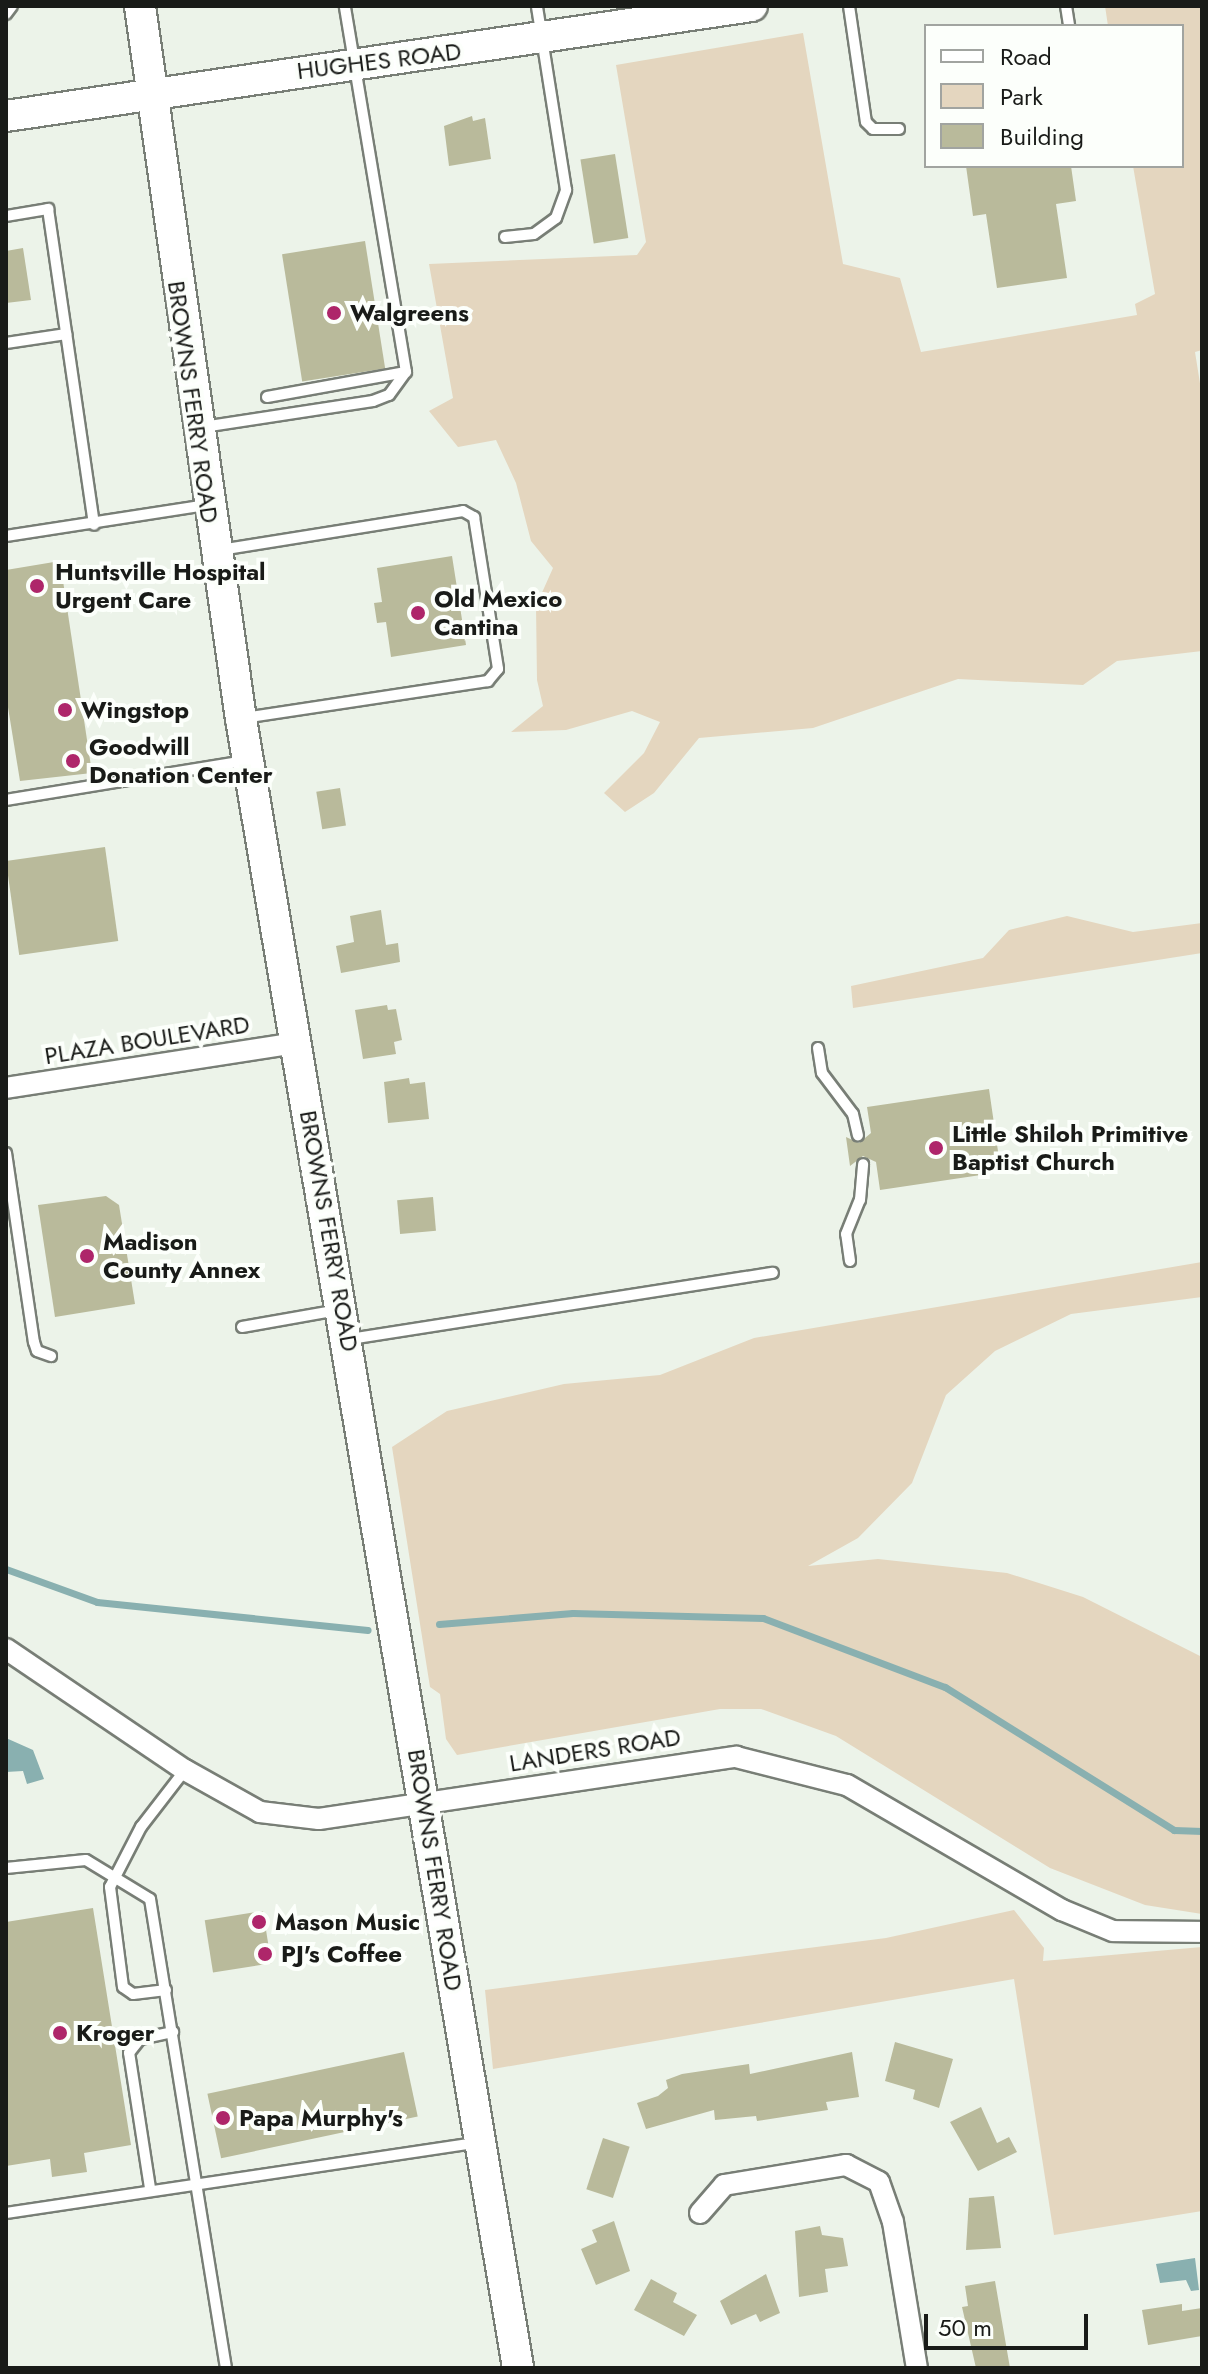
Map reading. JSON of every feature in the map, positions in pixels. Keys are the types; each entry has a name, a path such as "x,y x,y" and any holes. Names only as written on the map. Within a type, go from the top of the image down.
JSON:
{"main road":[{"name":"BROWNS FERRY ROAD","path":"140,6 197,428 241,719 518,2368"},
{"name":"HUGHES ROAD","path":"6,116 150,92 547,40 752,6"}],"street":[{"name":"PLAZA BOULEVARD","path":"6,1088 297,1043"},
{"name":"LANDERS ROAD","path":"6,1649 185,1770 260,1812 319,1819 423,1799 676,1763 749,1759 847,1785 1062,1910 1113,1931 1202,1932"},
{"path":"700,2213 724,2185 846,2165 879,2182 893,2222 917,2368"}],"lane":[{"path":"6,14 12,6"},
{"path":"197,428 373,401 389,395 406,372 381,202 345,6"},
{"path":"505,237 534,234 556,218 566,190 547,40 537,6"},
{"path":"849,6 866,122 873,129 899,129"},
{"path":"6,216 48,209 94,525"},
{"path":"6,343 66,334"},
{"path":"267,397 406,372"},
{"path":"6,536 94,525 208,504"},
{"path":"216,551 463,511 474,517 498,669 488,681 241,719"},
{"path":"6,800 249,761"},
{"path":"818,1048 822,1073 853,1114 858,1135"},
{"path":"6,1153 34,1342 37,1351 51,1356"},
{"path":"850,1261 846,1234 860,1200 863,1164"},
{"path":"242,1327 345,1324 773,1273"},
{"path":"166,1990 133,1994 123,1987 110,1906 113,1872 185,1770"},
{"path":"6,1868 70,1859 113,1872 150,1899 226,2368"},
{"path":"150,2188 129,2053 140,2039 173,2032"},
{"path":"6,2213 196,2181 480,2142"}],"green space":[{"path":"1105,6 1202,6 1202,350 1195,352 1202,396 1202,651 1117,661 1083,685 958,679 813,728 699,738 654,793 625,812 604,793 644,753 660,722 632,711 566,730 511,732 543,706 537,680 536,606 553,568 531,541 516,483 496,440 458,447 429,411 453,398 429,264 637,255 646,242 616,65 803,33 843,264 900,278 921,352 1137,315 1135,304 1155,294 1133,168 1184,168 1184,24 1108,24"},
{"path":"1067,916 1133,932 1202,923 1202,953 853,1008 851,986 983,958 1009,930"},
{"path":"1202,1262 1202,1297 1071,1314 995,1351 946,1395 912,1483 858,1538 808,1566 878,1559 1007,1573 1083,1597 1202,1657 1202,1914 1145,1905 1050,1868 836,1736 761,1709 720,1709 457,1755 446,1739 440,1694 430,1687 392,1447 447,1411 564,1384 660,1375 754,1338"},
{"path":"1014,1910 1044,1948 1043,1961 1202,1947 1202,2211 1054,2235 1014,1979 493,2069 485,1990 886,1938"}],"water":[{"path":"6,1738 33,1750 44,1779 27,1784 23,1771 6,1772"},
{"path":"1195,2258 1199,2290 1191,2291 1186,2280 1160,2283 1156,2264"}],"building":[{"path":"472,116 473,121 485,118 491,159 449,166 444,126"},
{"path":"615,154 628,238 594,243 580,159"},
{"path":"966,168 1071,168 1076,201 1056,204 1067,278 997,288 986,214 973,216"},
{"name":"Walgreens","path":"365,241 385,368 302,382 282,254"},
{"path":"23,248 31,300 6,303 6,251"},
{"name":"Old Mexico Cantina","path":"452,556 466,645 391,657 386,622 377,623 374,603 382,602 377,568"},
{"path":"60,561 92,773 20,781 6,695 6,570"},
{"path":"340,788 346,826 322,829 316,792"},
{"path":"105,847 118,941 19,955 6,861"},
{"path":"381,910 386,945 398,943 400,962 341,973 336,946 354,942 350,916"},
{"path":"387,1005 388,1010 396,1009 402,1040 394,1042 396,1054 363,1059 355,1010"},
{"path":"409,1078 410,1084 425,1082 429,1119 388,1123 384,1082"},
{"name":"Little Shiloh Primitive Baptist Church","path":"989,1089 1001,1172 880,1190 876,1162 863,1156 850,1166 846,1137 859,1143 871,1133 867,1107"},
{"name":"Madison County Annex","path":"106,1196 119,1205 135,1304 55,1317 38,1205"},
{"path":"433,1197 436,1231 400,1234 397,1200"},
{"name":"Kroger","path":"93,1908 131,2145 84,2153 87,2172 52,2177 50,2159 6,2166 6,1922"},
{"path":"263,1911 271,1963 213,1973 205,1920"},
{"path":"895,2042 953,2059 939,2108 913,2099 915,2090 885,2081"},
{"path":"404,2052 418,2117 221,2158 207,2094"},
{"path":"852,2052 859,2097 826,2102 828,2110 757,2121 756,2116 715,2120 714,2110 646,2129 637,2103 658,2096 668,2088 666,2080 682,2074 749,2064 750,2074"},
{"path":"981,2107 997,2143 1009,2137 1017,2152 978,2171 950,2122"},
{"path":"603,2138 630,2147 613,2198 586,2189"},
{"path":"994,2196 1001,2248 966,2250 969,2198"},
{"path":"614,2221 630,2271 596,2285 581,2249 597,2242 592,2230"},
{"path":"820,2226 822,2235 843,2238 848,2266 825,2269 828,2292 799,2297 795,2231"},
{"path":"766,2274 780,2313 760,2322 756,2314 731,2325 720,2301"},
{"path":"651,2279 677,2293 673,2302 697,2315 684,2336 634,2310"},
{"path":"995,2281 1010,2368 976,2368 962,2307 968,2306 965,2286"},
{"path":"1182,2304 1182,2311 1202,2308 1202,2336 1148,2345 1142,2310"}],"waterway":[{"path":"6,1569 97,1602 368,1630"},
{"path":"439,1624 573,1613 763,1618 945,1687 1174,1830 1202,1831"}],"place":[{"name":"Walgreens","path":"334,313"},
{"name":"Huntsville Hospital Urgent Care","path":"37,586"},
{"name":"Old Mexico Cantina","path":"418,613"},
{"name":"Wingstop","path":"65,710"},
{"name":"Goodwill Donation Center","path":"73,761"},
{"name":"Little Shiloh Primitive Baptist Church","path":"936,1148"},
{"name":"Madison County Annex","path":"87,1256"},
{"name":"Mason Music","path":"259,1922"},
{"name":"PJ's Coffee","path":"265,1954"},
{"name":"Kroger","path":"60,2033"},
{"name":"Papa Murphy's","path":"223,2118"}]}
